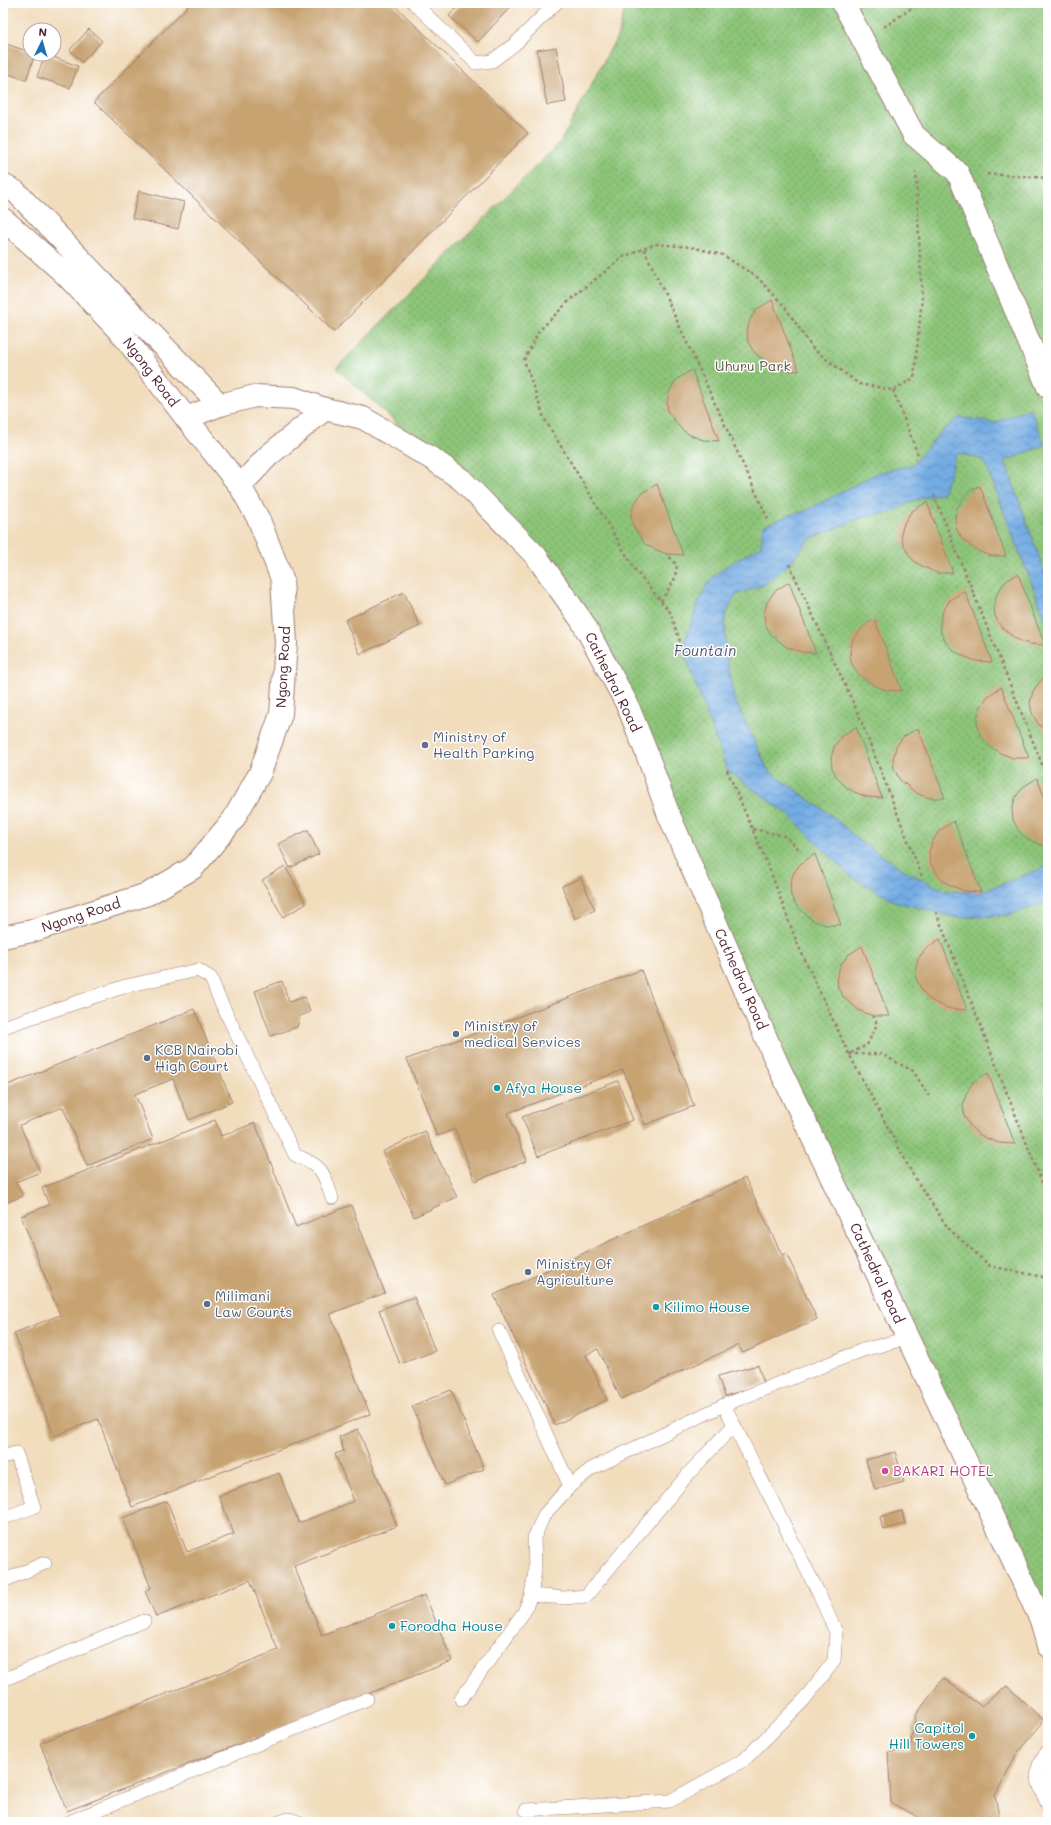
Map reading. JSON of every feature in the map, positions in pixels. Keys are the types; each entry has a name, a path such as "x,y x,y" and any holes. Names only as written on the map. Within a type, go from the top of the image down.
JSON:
{"street":[{"path":"843,3 914,136 958,173 1048,387"},
{"path":"3,185 16,192 220,405"},
{"name":"Ngong Road","path":"3,219 64,273 123,335 240,486 259,520 282,579 286,643 281,714 260,773 233,820 193,868 148,894 32,931 3,937"},
{"name":"Cathedral Road","path":"186,418 220,405 255,396 294,398 325,409 363,418 434,460 462,480 536,556 582,621 627,704 668,813 777,1063 1041,1620 1048,1646"},
{"path":"240,486 268,456 325,409"}],"lane":[{"path":"414,3 476,63 492,62 516,44 556,3"},
{"path":"3,1027 126,986 198,970 211,978 218,996 295,1155 312,1162 324,1172 332,1198"},
{"path":"499,1331 570,1486"},
{"path":"461,1698 524,1612 531,1595 535,1571 534,1538 544,1515 570,1486 591,1469 724,1405 863,1350 908,1338"},
{"path":"526,1810 670,1801 744,1760 803,1701 834,1661 836,1632 818,1592 724,1405"},
{"path":"531,1595 564,1598 586,1596 690,1472 734,1425"},
{"path":"3,1457 16,1453 34,1507 3,1518"},
{"path":"3,1581 45,1563"},
{"path":"3,1680 144,1621"},
{"path":"69,1822 367,1699"},
{"path":"1048,1752 1039,1760 1036,1775 1048,1806"},
{"path":"279,1822 288,1819 298,1822"}],"path":[{"path":"864,41 919,3"},
{"path":"682,647 670,612 636,571 544,418 524,360 539,331 571,299 623,257 655,244 691,247 723,255 758,278 786,307 813,349 859,384 893,390 914,378 922,299 914,136"},
{"path":"958,173 1048,178"},
{"path":"644,249 769,521"},
{"path":"893,390 918,455"},
{"path":"934,495 1048,779"},
{"path":"661,601 674,581 677,566 667,554"},
{"path":"789,564 858,713 923,879"},
{"path":"727,770 771,873 797,943 848,1054 912,1175 948,1228 990,1266 1048,1278"},
{"path":"752,829 784,836 801,851"},
{"path":"936,912 1048,1198"},
{"path":"848,1054 867,1045 878,1024 873,1016"},
{"path":"848,1054 881,1054 913,1071 929,1096"}],"green space":[{"name":"Uhuru Park","path":"626,3 1048,3 1048,1646 582,621 478,497 336,368 561,141 619,33"}],"water":[{"name":"Fountain","path":"1030,408 1045,445 1005,461 1048,582 1048,626 984,460 957,453 943,493 915,500 895,511 858,519 810,539 789,564 765,584 736,595 725,616 726,653 734,698 768,770 836,819 858,840 909,873 946,891 981,892 1048,866 1048,902 1009,915 957,918 894,901 850,876 788,814 727,770 682,647 700,599 709,582 714,576 725,568 761,546 763,526 792,514 806,511 877,473 912,465 941,432 960,417 995,423"}],"building":[{"path":"191,3 350,3 352,5 353,3 392,3 528,133 334,332 94,102"},
{"path":"461,3 514,3 478,42 449,16"},
{"path":"89,29 102,41 82,62 70,50"},
{"path":"3,43 22,49 22,62 32,62 26,80 3,72"},
{"path":"556,47 566,102 547,105 537,50"},
{"path":"62,60 78,66 70,88 37,77 42,62 62,62"},
{"path":"139,191 184,202 178,229 132,218"},
{"path":"772,300 799,371 783,370 770,365 754,352 748,342 747,331 750,320 757,309"},
{"path":"692,370 719,441 703,440 690,435 681,429 668,412 667,402 670,390 677,379"},
{"path":"657,484 683,555 667,554 645,544 633,526 631,516 634,504 642,493"},
{"path":"980,486 1006,556 991,556 978,551 962,539 956,528 955,517 958,506 966,495 974,488"},
{"path":"927,502 953,573 937,573 915,562 903,544 901,534 904,523 912,511"},
{"path":"1018,574 1045,645 1029,644 1016,639 1001,627 995,616 994,606 997,594 1004,583"},
{"path":"789,582 816,653 800,652 787,647 771,635 765,624 764,614 767,602 775,591"},
{"path":"965,591 992,662 976,661 954,651 947,644 941,633 940,623 943,611 950,600"},
{"path":"404,592 420,626 360,654 345,620"},
{"path":"875,620 902,691 886,690 873,685 857,673 851,662 850,651 853,640 861,629 869,622"},
{"path":"1048,674 1048,733 1038,724 1032,713 1030,703 1033,691 1041,680"},
{"path":"1001,687 1029,758 1013,758 1000,753 984,740 978,730 977,719 980,708 987,697"},
{"path":"856,727 882,798 867,797 854,792 838,779 832,768 831,758 834,747 841,736"},
{"path":"918,728 945,798 929,798 916,793 900,780 894,769 893,759 896,747 903,737"},
{"path":"1037,778 1048,807 1048,848 1026,838 1019,831 1013,820 1012,810 1015,798 1023,787"},
{"path":"954,821 981,892 965,891 943,881 930,863 929,853 932,842 939,831"},
{"path":"308,830 319,854 290,868 278,844"},
{"path":"815,854 841,925 825,925 812,920 797,907 791,896 790,886 793,874 800,864"},
{"path":"285,866 306,904 283,917 262,880"},
{"path":"581,878 595,910 575,919 562,886"},
{"path":"940,939 967,1010 951,1009 929,999 917,981 915,971 918,959 926,948"},
{"path":"862,946 889,1016 873,1016 860,1011 844,998 838,988 837,977 840,966 848,955"},
{"name":"Afya House","path":"641,970 694,1106 645,1125 623,1070 508,1113 527,1161 475,1181 455,1129 437,1136 407,1059"},
{"path":"282,981 289,1002 305,997 310,1012 300,1016 297,1027 271,1036 255,991"},
{"path":"194,1009 232,1102 189,1120 173,1079 135,1094 153,1139 87,1166 63,1107 20,1125 40,1172 16,1182 23,1196 3,1204 3,1087"},
{"path":"988,1073 1015,1144 999,1143 977,1133 970,1126 964,1115 963,1105 966,1094 973,1082"},
{"path":"618,1081 633,1120 538,1156 522,1117"},
{"name":"Milimani Law Courts","path":"215,1120 221,1136 255,1123 296,1227 351,1205 385,1293 330,1314 370,1414 132,1507 98,1419 54,1436 14,1333 60,1315 21,1216 49,1205 42,1188"},
{"path":"425,1131 457,1197 414,1217 382,1152"},
{"name":"Kilimo House","path":"745,1178 782,1255 786,1253 817,1319 743,1353 738,1345 621,1399 598,1349 586,1355 607,1400 555,1425 494,1295"},
{"path":"414,1297 435,1351 400,1364 379,1310"},
{"path":"758,1365 764,1384 725,1396 718,1376"},
{"path":"451,1390 484,1469 445,1485 412,1406"},
{"name":"Forodha House","path":"358,1429 397,1526 294,1566 322,1635 425,1595 452,1661 67,1811 40,1743 278,1650 250,1580 156,1617 145,1591 151,1588 123,1518 167,1501 187,1552 234,1534 219,1496 279,1473 299,1523 354,1501 335,1454 344,1451 339,1437"},
{"name":"BAKARI HOTEL","path":"895,1452 904,1482 875,1490 866,1460"},
{"path":"902,1511 905,1524 883,1530 880,1517"},
{"name":"Capitol Hill Towers","path":"943,1678 981,1706 1007,1686 1044,1721 1017,1753 995,1796 1000,1822 928,1822 891,1803 888,1752 909,1751 916,1715"}],"place":[{"name":"Ministry of Health Parking","path":"425,745"},
{"name":"Ministry of medical Services","path":"456,1034"},
{"name":"KCB Nairobi High Court","path":"147,1058"},
{"name":"Afya House","path":"497,1088"},
{"name":"Ministry Of Agriculture","path":"528,1272"},
{"name":"Milimani Law Courts","path":"207,1304"},
{"name":"Kilimo House","path":"656,1307"},
{"name":"BAKARI HOTEL","path":"885,1471"},
{"name":"Forodha House","path":"392,1626"},
{"name":"Capitol Hill Towers","path":"972,1736"}]}
